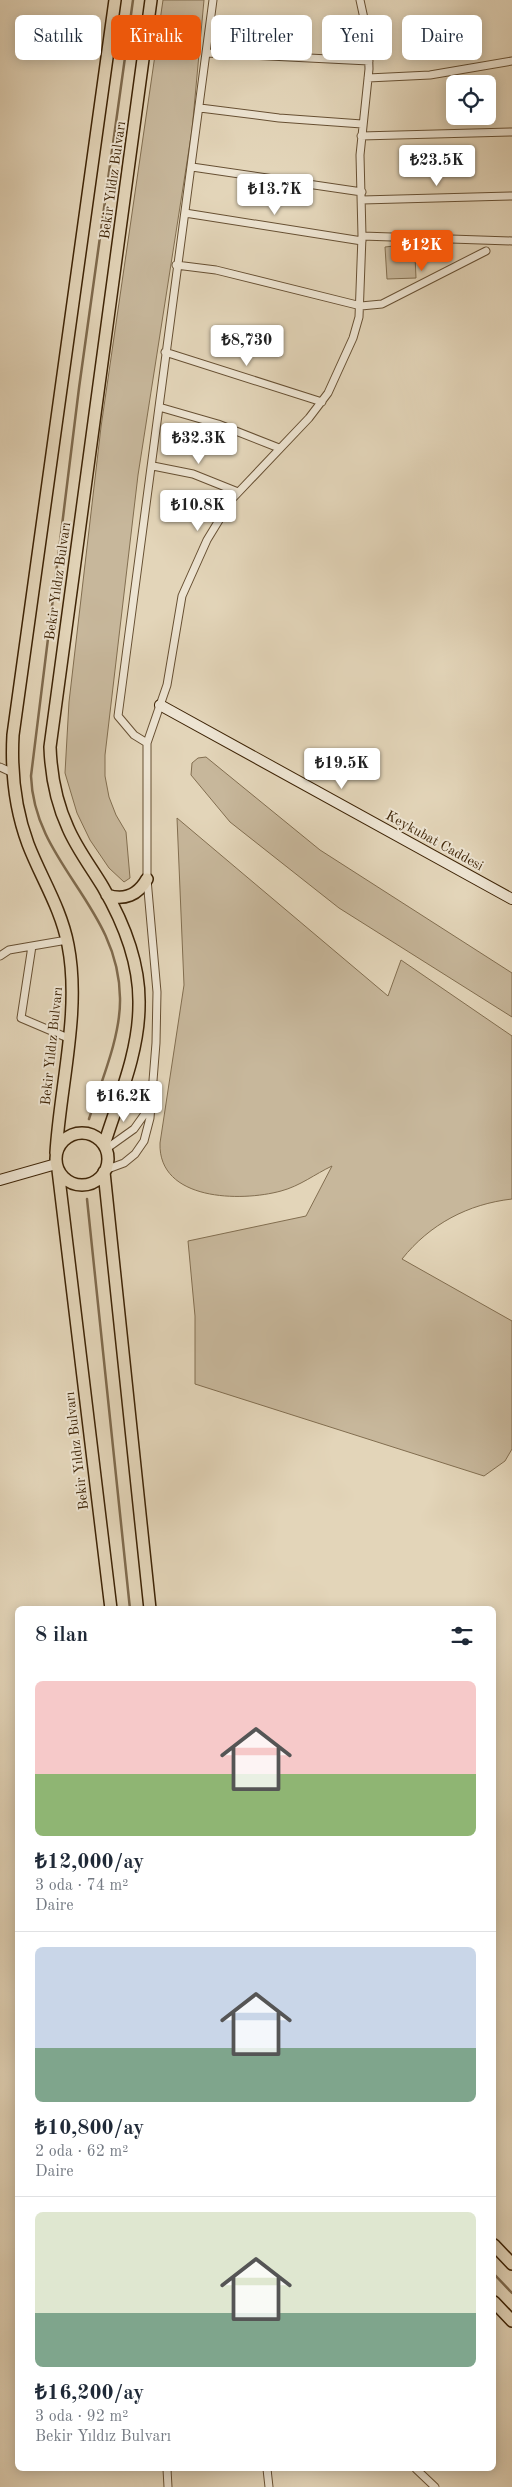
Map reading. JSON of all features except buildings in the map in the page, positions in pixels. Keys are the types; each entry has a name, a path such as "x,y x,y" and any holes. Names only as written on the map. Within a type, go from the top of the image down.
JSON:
{"main road":[{"name":"Bekir Yıldız Bulvarı","path":"111,1606 57,1162 72,982 67,940 55,900 34,858 23,830 13,773 13,735 115,0"},
{"name":"Bekir Yıldız Bulvarı","path":"105,1147 133,1052 139,1006 137,974 130,944 107,895 74,842 62,813 52,773 50,747 151,0"},
{"path":"107,895 117,898 132,895 141,888 146,879"},
{"path":"105,1171 93,1182 82,1185 70,1182 57,1162 65,1138 76,1133 93,1135 105,1147 108,1159 105,1171 150,1606"},
{"path":"496,2247 512,2264"},
{"path":"496,2304 512,2321"}],"street":[{"path":"147,743 134,735 118,716 152,466 176,265 192,167 213,0"},
{"path":"105,1171 124,1163 140,1148 149,1125 156,1042 157,992 146,879 147,743 170,670 179,610 187,583 214,526 238,492 328,394 353,338 361,306 361,136 369,61 368,37 360,0"},
{"path":"206,52 369,61"},
{"path":"368,78 443,74 512,61"},
{"path":"200,108 279,118 362,124"},
{"path":"361,136 512,132"},
{"path":"192,167 362,196 512,196"},
{"path":"185,213 362,239 512,241"},
{"path":"176,265 216,270 361,306 382,304 486,251"},
{"path":"165,352 322,402"},
{"path":"159,408 218,424 279,448"},
{"path":"152,466 193,474 238,492"},
{"name":"Keykubat Caddesi","path":"160,705 512,899"},
{"path":"0,767 13,773"},
{"path":"0,956 9,950 67,940"},
{"path":"32,946 22,1018 68,1038"},
{"path":"105,1147 138,1125 151,1103"},
{"path":"0,1180 57,1162"},
{"path":"167,2471 168,2487"},
{"path":"267,2471 268,2487"},
{"path":"418,2471 436,2487"}],"shaded area":[{"path":"163,0 204,0 201,32 201,15 161,15"},
{"path":"154,60 198,60 192,130 138,475 105,755 105,776 109,797 116,815 126,832 130,878 124,882 109,868 90,840 77,813 65,773 69,702 101,427"},
{"path":"402,245 403,255 415,255 416,278 387,279 385,247"},
{"path":"206,757 320,850 512,973 512,1017 339,908 230,822 191,775 192,763 198,758"},
{"path":"177,818 388,996 401,960 512,1036 512,1199 480,1206 451,1218 425,1236 402,1259 512,1321 512,1449 505,1461 484,1476 195,1384 195,1316 188,1241 306,1216 332,1166 301,1183 281,1191 245,1196 225,1196 205,1193 187,1187 172,1177 163,1162 160,1143 184,985"}],"waterway":[{"path":"89,1119 114,1043 117,1028 120,998 116,966 106,937 46,835 36,807 31,776 79,388 133,0"},
{"path":"87,1199 130,1606"},
{"path":"496,2276 512,2293"}]}
